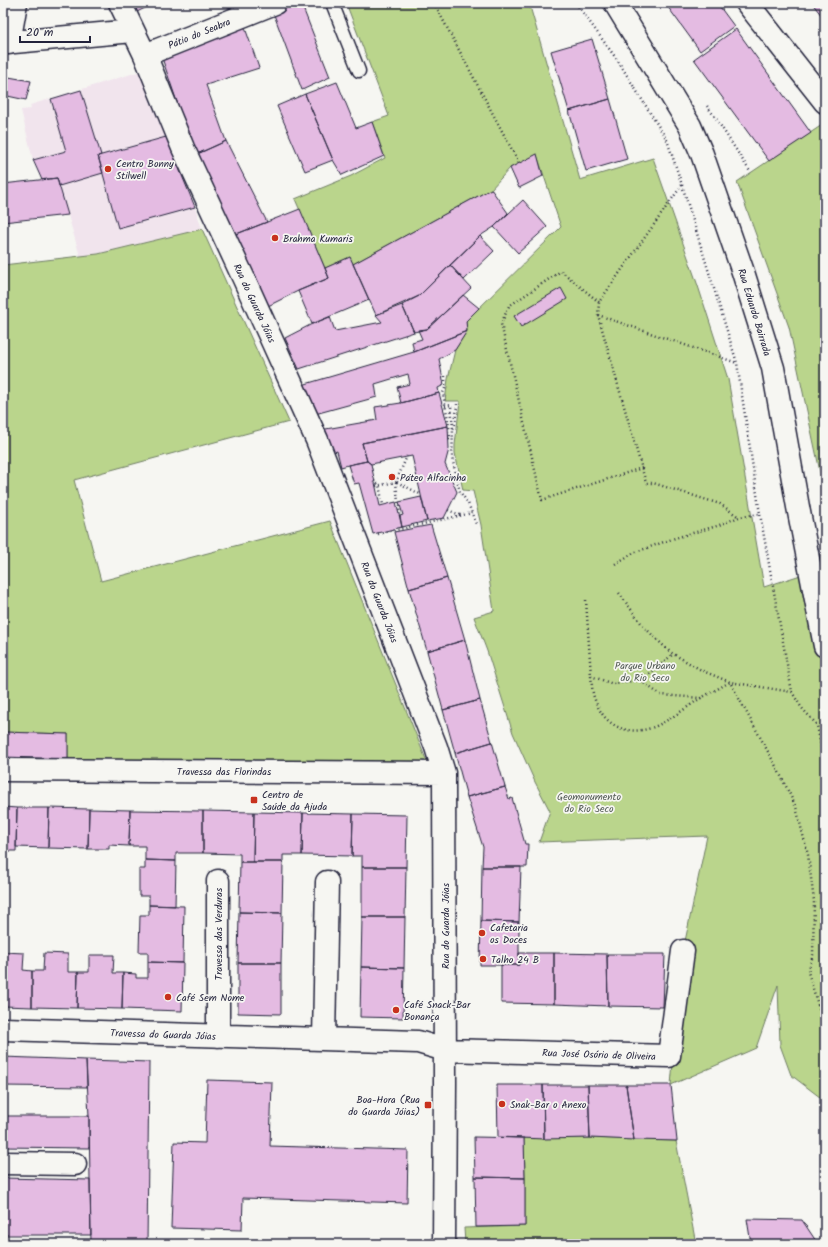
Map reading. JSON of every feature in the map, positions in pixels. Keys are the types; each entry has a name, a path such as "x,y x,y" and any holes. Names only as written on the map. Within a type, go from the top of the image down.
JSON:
{"street":[{"path":"16,3 6,43 133,31"},
{"name":"Rua do Guarda Jóias","path":"120,3 145,55 183,148 318,440 436,747 444,773 444,1244"},
{"name":"Pátio do Seabra","path":"145,55 275,3"},
{"name":"Rua Eduardo Bairrada","path":"615,3 690,126 702,154 743,272 773,368 825,646"},
{"path":"747,3 825,102"},
{"name":"Travessa das Florindas","path":"3,770 444,773"},
{"name":"Travessa das Verduras","path":"218,881 218,1036"},
{"path":"324,1039 327,882"},
{"name":"Rua José Osório de Oliveira","path":"445,1050 669,1056 683,951"},
{"name":"Travessa do Guarda Jóias","path":"3,1029 418,1042 445,1050"},
{"path":"3,1162 75,1164"}],"lane":[{"path":"332,3 359,71"}],"path":[{"path":"434,3 519,164"},
{"path":"576,3 618,61 667,140 682,185 737,364 760,514 792,692 801,707 817,725 825,768"},
{"path":"715,117 751,173"},
{"path":"682,185 599,302 598,315 646,483 652,483 720,504 739,517"},
{"path":"599,302 561,271 509,306 502,324 542,500 642,468"},
{"path":"598,315 737,364"},
{"path":"445,376 445,388 443,393 449,426 449,439"},
{"path":"453,429 457,404"},
{"path":"445,406 451,405 453,429 452,458 460,492 468,503 476,524"},
{"path":"401,514 396,482 407,456"},
{"path":"374,481 383,505"},
{"path":"377,486 396,482 420,494"},
{"path":"448,510 460,515"},
{"path":"372,535 472,513"},
{"path":"615,564 633,552 717,526 739,517 760,514"},
{"path":"619,593 644,627 673,654 703,671 730,682 792,692"},
{"path":"586,600 594,699 599,709 613,725 626,730 652,728 730,682"},
{"path":"591,676 613,684 639,680 654,672 673,654"},
{"path":"639,680 661,695 701,698"},
{"path":"730,682 778,770 796,807 808,855 814,901 813,955 808,972 825,1028"}],"shaded area":[{"name":"Centro Bonny Stilwell","path":"141,71 195,207 202,229 98,254 80,256 57,178 33,160 21,110 31,109 30,105"}],"green space":[{"name":"Parque Urbano do Rio Seco","path":"346,3 529,3 580,180 653,158 698,286 728,379 764,587 825,567 825,1101 791,1075 780,1045 778,985 756,1048 671,1085 683,951 707,836 539,842 550,811 513,733 487,651 474,617 494,611 481,525 473,491 463,490 455,453 460,401 445,401 448,379 455,350 467,331 466,321 561,227 537,155 510,168 491,189 353,264 350,257 325,268 295,199 351,176 385,158 372,122 389,116"},
{"path":"825,123 825,495 789,327 737,182"},
{"path":"202,229 289,422 74,480 101,581 330,521 427,762 68,759 68,734 3,732 3,265 98,254"},
{"path":"524,1138 590,1138 676,1141 696,1244 465,1244 464,1228 525,1226"}],"building":[{"path":"131,3 155,3 135,13"},
{"path":"301,3 330,77 302,90 273,12"},
{"path":"665,3 717,3 734,26 700,51"},
{"path":"812,3 825,3 825,20"},
{"path":"243,22 259,68 206,85 226,141 195,155 161,55"},
{"path":"736,29 811,133 769,161 694,59"},
{"path":"592,39 610,99 569,111 551,51"},
{"path":"3,76 31,81 26,100 3,95"},
{"path":"337,82 356,128 372,122 384,156 342,175 333,160 305,94"},
{"path":"81,90 101,155 98,156 103,173 59,186 57,178 42,180 33,160 66,151 51,99"},
{"path":"305,94 333,160 305,171 277,106"},
{"path":"610,99 627,159 586,171 569,111"},
{"path":"166,137 195,207 118,228 98,156"},
{"path":"226,141 267,222 234,235 195,155"},
{"path":"537,154 543,176 519,188 510,168"},
{"path":"57,178 68,215 3,222 3,184"},
{"path":"491,189 508,213 494,227 480,236 419,296 376,315 353,264"},
{"path":"523,200 547,227 518,253 494,227"},
{"path":"300,209 329,278 266,307 234,235"},
{"path":"480,236 494,251 464,280 450,265"},
{"path":"350,257 369,300 312,324 298,291 329,278 325,268"},
{"path":"450,265 471,288 427,329 414,332 402,305 419,296"},
{"path":"561,288 567,299 521,327 514,316"},
{"path":"463,295 479,308 466,321 467,331 414,352 412,342 422,339 418,330 427,329"},
{"path":"402,305 414,332 299,369 285,338 312,324 330,317 335,331 382,322 376,315"},
{"path":"467,331 455,350 439,359 444,385 438,388 439,393 401,403 397,387 410,384 408,374 375,384 377,397 315,414 302,385 414,352"},
{"path":"439,393 448,426 362,443 367,461 341,467 337,451 329,454 320,430 377,420 375,407 401,403"},
{"path":"448,426 449,449 445,464 457,492 444,518 427,521 412,456 371,464 367,461 362,443"},
{"path":"367,461 371,464 380,506 396,502 402,527 373,534 359,483 354,484 348,465"},
{"path":"421,497 427,521 402,527 400,516 403,515 399,502"},
{"path":"431,525 447,578 409,589 394,532"},
{"path":"447,578 465,640 427,651 409,589"},
{"path":"465,640 480,700 443,710 427,651"},
{"path":"480,700 492,742 455,753 443,710"},
{"path":"3,732 68,734 68,759 3,757"},
{"path":"492,742 505,787 467,797 455,753"},
{"path":"505,787 509,799 512,798 525,844 528,844 527,867 482,867 483,847 467,797"},
{"path":"3,807 17,808 16,851 3,851"},
{"path":"17,808 49,808 48,848 16,847"},
{"path":"49,808 89,809 88,849 48,848"},
{"path":"89,809 130,810 129,846 109,845 109,849 88,849"},
{"path":"130,810 203,811 203,853 176,853 176,861 145,860 145,846 129,846"},
{"path":"203,811 254,812 253,862 240,862 240,854 203,853"},
{"path":"254,812 303,813 302,855 283,855 283,862 253,862"},
{"path":"303,813 353,814 352,856 302,855"},
{"path":"353,814 407,815 406,867 362,867 362,856 352,856"},
{"path":"145,860 176,861 175,906 149,905 149,896 139,896 139,869 145,869"},
{"path":"240,862 283,862 282,913 239,912"},
{"path":"362,867 406,867 405,917 362,917"},
{"path":"482,867 521,867 519,922 481,921"},
{"path":"149,905 184,906 183,963 148,962 148,952 139,952 140,915 149,915"},
{"path":"239,912 282,913 281,963 238,963"},
{"path":"362,917 405,917 404,968 361,967"},
{"path":"481,921 519,922 519,965 480,965"},
{"path":"3,952 24,953 23,970 32,971 32,1007 3,1006"},
{"path":"44,953 68,954 68,972 78,972 77,1008 32,1007 32,971 43,971"},
{"path":"519,953 554,953 554,1004 501,1003 501,965 519,965"},
{"path":"554,953 607,954 608,1006 554,1004"},
{"path":"607,954 665,954 663,1007 608,1006"},
{"path":"89,955 114,955 113,973 123,973 122,1009 77,1008 78,972 89,972"},
{"path":"148,962 183,963 182,1011 122,1009 123,973 136,974 136,978 148,978"},
{"path":"238,963 281,963 281,1014 238,1013"},
{"path":"361,967 404,968 403,1018 360,1017"},
{"path":"3,1057 86,1060 87,1087 3,1086"},
{"path":"86,1060 149,1062 147,1244 91,1244 89,1116"},
{"path":"207,1080 272,1082 270,1146 408,1150 407,1203 243,1198 242,1230 171,1228 174,1142 205,1143"},
{"path":"497,1085 543,1085 544,1139 498,1137"},
{"path":"543,1085 588,1085 590,1138 544,1139"},
{"path":"588,1085 626,1085 634,1140 590,1138"},
{"path":"626,1085 671,1085 677,1141 634,1140"},
{"path":"3,1116 89,1116 89,1148 3,1147"},
{"path":"474,1137 524,1138 525,1178 475,1177"},
{"path":"475,1177 525,1178 525,1226 476,1227"},
{"path":"3,1178 90,1180 91,1235 3,1235"},
{"path":"747,1219 802,1220 818,1244 751,1244"}],"place":[{"name":"Centro Bonny Stilwell","path":"108,169"},
{"name":"Brahma Kumaris","path":"275,238"},
{"name":"Páteo Alfacinha","path":"392,477"},
{"name":"Centro de Saúde da Ajuda","path":"254,800"},
{"name":"Cafetaria os Doces","path":"482,933"},
{"name":"Talho 24 B","path":"483,959"},
{"name":"Café Sem Nome","path":"168,997"},
{"name":"Café Snack-Bar Bonança","path":"396,1010"},
{"name":"Snak-Bar o Anexo","path":"502,1104"},
{"name":"Boa-Hora (Rua do Guarda Jóias)","path":"428,1105"}],"park label":[{"name":"Geomonumento do Rio Seco","path":"589,802"}]}
